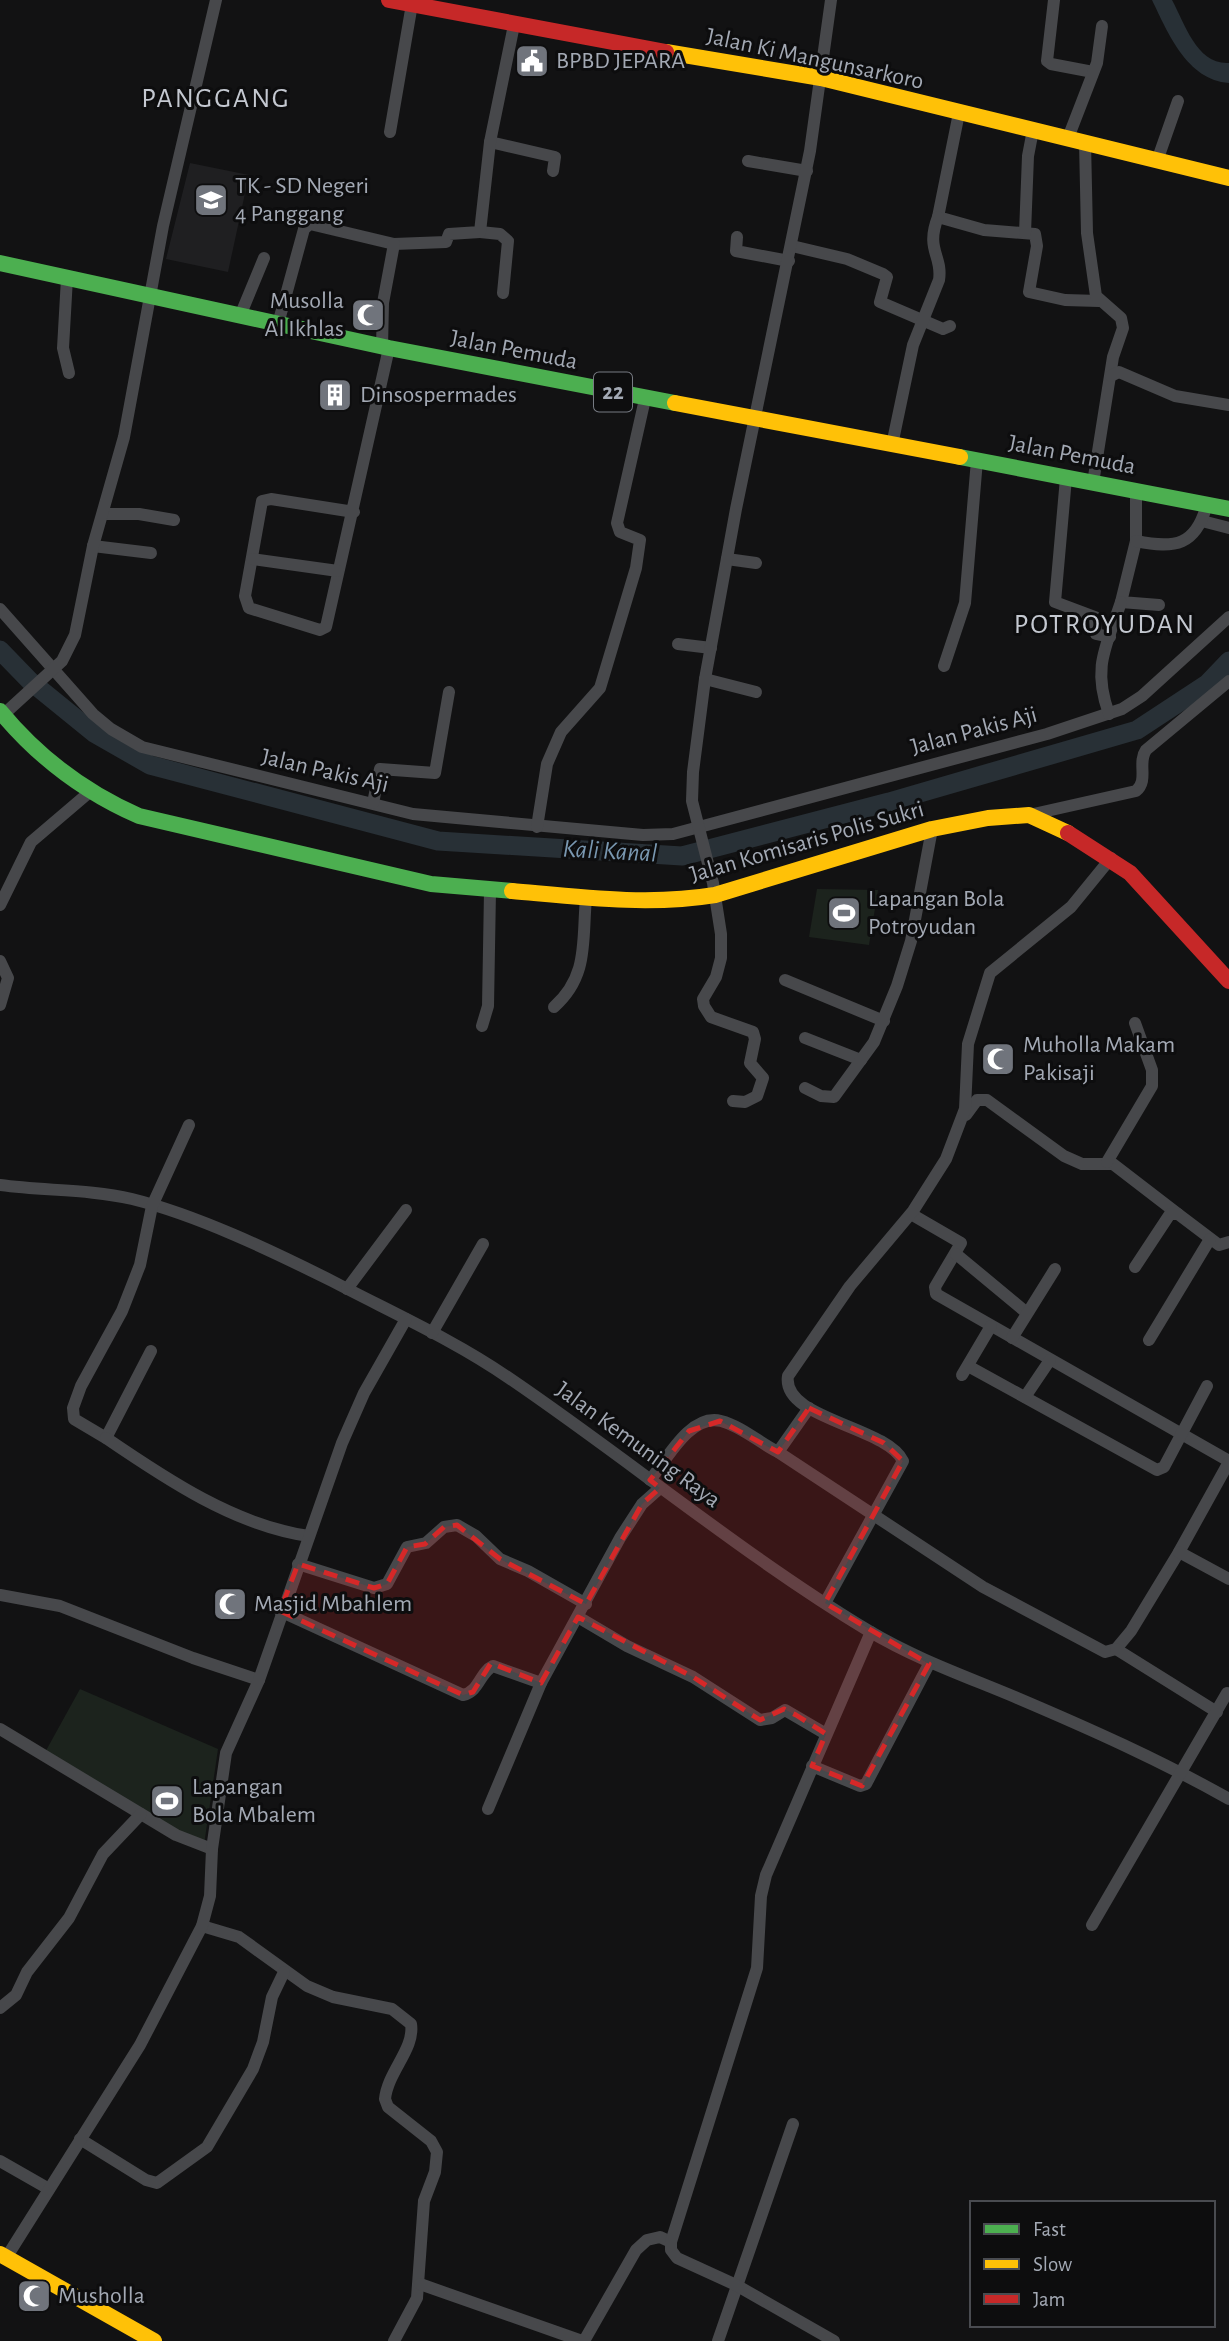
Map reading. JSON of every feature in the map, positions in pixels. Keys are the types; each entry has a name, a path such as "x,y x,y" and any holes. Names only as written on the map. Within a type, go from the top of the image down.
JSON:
{"main road":[{"name":"Jalan Ki Mangunsarkoro","path":"389,0 514,25 821,78 1229,178"},
{"name":"Jalan Pemuda","path":"0,263 386,348 1229,509"},
{"name":"Jalan Komisaris Polis Sukri","path":"4,711 47,757 92,790 124,809 193,830 383,875 490,891 586,898 684,900 714,889 932,828 1029,814"},
{"path":"1029,814 1111,858 1168,911 1229,981"},
{"path":"3,2256 154,2341"}],"street":[{"path":"4,711 66,655 75,635 93,546 124,437 150,296 216,0"},
{"path":"733,1101 745,1102 757,1096 763,1078 750,1063 755,1039 753,1032 711,1017 704,1006 703,999 716,978 721,958 714,889 692,801 692,772 705,679 727,559 807,171 831,0"},
{"path":"1054,0 1047,61 1093,72"},
{"path":"390,132 412,4"},
{"path":"480,232 490,142 514,25"},
{"path":"1068,138 1099,55 1102,26"},
{"path":"1157,161 1178,101"},
{"path":"891,444 913,345 940,274 932,245 959,113"},
{"path":"1025,233 1028,156 1033,130"},
{"path":"490,142 555,157 553,172"},
{"path":"1084,142 1087,233 1099,301"},
{"path":"748,161 807,171"},
{"path":"938,217 984,230 1037,235 1029,292 1065,300 1099,301 1117,314 1123,325 1112,357 1093,483"},
{"path":"278,324 307,226 336,229 394,244 446,242 449,234 500,234 508,241 503,293"},
{"path":"733,243 736,251 789,261"},
{"path":"354,512 271,499 262,501 245,596 249,608 320,630 326,627 354,512 386,348 383,303 394,244"},
{"path":"792,246 847,259 883,274 887,277 880,302 943,329 950,326"},
{"path":"240,316 264,258"},
{"path":"67,278 62,348 69,373"},
{"path":"1111,376 1119,372 1175,396 1229,405"},
{"path":"537,827 547,764 561,732 600,688 636,568 640,540 620,533 617,523 645,399"},
{"path":"944,666 965,603 977,460"},
{"path":"1066,478 1055,601 1095,617 1096,634 1110,637"},
{"path":"1109,714 1099,681 1099,668 1121,602 1136,541 1136,491"},
{"path":"1136,541 1157,545 1180,543 1195,533 1202,522 1207,504"},
{"path":"104,514 139,514 174,520"},
{"path":"1202,522 1229,528"},
{"path":"93,546 151,553"},
{"path":"253,559 338,571"},
{"path":"727,559 756,563"},
{"path":"1121,602 1159,605"},
{"name":"Jalan Pakis Aji","path":"0,608 50,672 111,729 142,747 269,780 445,819 660,835 699,828 1047,734 1109,714 1142,696 1229,617"},
{"path":"678,644 711,648"},
{"path":"705,679 756,692"},
{"path":"1029,814 1140,788 1142,759 1146,750 1229,681"},
{"path":"373,803 380,769 435,774 449,692"},
{"path":"0,905 31,842 92,790"},
{"path":"805,1088 821,1096 834,1097 861,1060 884,1021 911,941 932,828"},
{"path":"825,1603 872,1514 902,1466 898,1451 809,1408 790,1394 788,1376 850,1286 911,1214 946,1159 962,1121 967,1096 968,1044 990,974 1071,907 1111,858"},
{"path":"482,1026 488,1006 490,891"},
{"path":"554,1007 572,989 579,975 586,898"},
{"path":"0,961 8,978 0,1005"},
{"path":"785,980 884,1021"},
{"path":"1107,1162 1152,1086 1152,1070 1135,1023"},
{"path":"805,1038 861,1060"},
{"path":"962,1121 977,1100 987,1100 1064,1156 1082,1164 1107,1162 1144,1186 1210,1239 1222,1245 1229,1242"},
{"path":"189,1125 152,1206 140,1265 125,1302 81,1386 73,1408 74,1419 210,1501 274,1531 309,1536"},
{"name":"Jalan Kemuning Raya","path":"0,1185 98,1193 152,1206 267,1249 406,1319 507,1376 655,1484 871,1632 929,1664 1012,1696 1181,1772 1229,1799"},
{"path":"347,1289 406,1210"},
{"path":"488,1809 541,1683 628,1527 689,1431 707,1421 727,1423 778,1452 983,1587 1105,1651 1116,1648 1131,1631 1180,1552 1229,1462 936,1294 936,1285 961,1245 958,1239 911,1214"},
{"path":"1135,1267 1167,1216 1178,1214"},
{"path":"1149,1340 1210,1239"},
{"path":"432,1333 483,1244"},
{"path":"956,1254 1027,1313"},
{"path":"1012,1338 1055,1269"},
{"path":"3,2256 140,2045 202,1926 210,1896 212,1849 222,1771 231,1740 259,1680 280,1611 364,1393 406,1319"},
{"path":"991,1326 965,1371 1025,1398 1157,1470 1164,1467 1207,1386"},
{"path":"106,1438 150,1351"},
{"path":"1025,1398 1050,1360"},
{"path":"778,1452 809,1408"},
{"path":"298,1564 374,1588 387,1584 407,1547 426,1543 444,1527 457,1525 476,1536 499,1559 528,1571 586,1604"},
{"path":"1180,1552 1229,1579"},
{"path":"0,1595 60,1606 193,1658 259,1680"},
{"path":"280,1611 463,1695 472,1692 488,1668 493,1665 541,1683"},
{"path":"578,1617 627,1646 701,1681 760,1720 772,1718 785,1710 826,1734"},
{"path":"834,2341 736,2285 677,2258 671,2250 671,2242 757,1968 766,1875 871,1632"},
{"path":"1116,1648 1217,1712"},
{"path":"812,1766 860,1786 866,1784 929,1664"},
{"path":"1091,1925 1227,1693"},
{"path":"0,1729 176,1835 212,1849"},
{"path":"0,2008 16,1995 27,1972 69,1918 103,1854 141,1814"},
{"path":"202,1926 239,1937 284,1972 333,1997 399,2011 411,2024 411,2038 389,2077 385,2099 388,2107 431,2141 437,2152 435,2172 424,2201 417,2298 394,2341"},
{"path":"80,2139 146,2180 157,2183 207,2147 253,2069 272,1997 284,1972"},
{"path":"718,2341 793,2124"},
{"path":"0,2161 49,2189"},
{"path":"420,2284 583,2341 636,2250 654,2238 671,2242"}],"highlighted area":[{"path":"809,1408 884,1443 903,1461 825,1603 929,1664 862,1786 812,1766 826,1734 796,1715 784,1709 760,1720 693,1677 578,1617 541,1683 491,1663 473,1692 463,1695 280,1611 298,1564 374,1588 387,1584 407,1547 425,1544 444,1527 457,1525 500,1559 586,1604 642,1504 660,1488 650,1480 689,1431 720,1421 778,1452"}],"shaded area":[{"path":"1152,0 1172,0 1200,50 1218,62 1229,63 1229,83 1214,80 1190,64 1172,40"},
{"name":"TK - SD Negeri 4 Panggang","path":"190,163 249,175 228,272 166,259"},
{"name":"Lapangan Bola Potroyudan","path":"817,889 878,890 869,945 809,937"},
{"name":"Lapangan Bola Mbalem","path":"80,1689 218,1749 204,1845 43,1756"}],"waterway":[{"name":"Kali Kanal","path":"0,650 30,681 94,733 150,765 438,841 682,856 889,802 1137,730 1207,684 1229,661"}],"traffic: fast":[{"path":"0,263 389,348 675,403"},
{"path":"960,457 1229,509"},
{"path":"0,711 30,743 63,772 99,796 139,816 431,884 512,891"}],"traffic: slow":[{"path":"666,52 821,78 1229,178"},
{"path":"675,403 960,457"},
{"path":"512,891 588,898 690,898 715,895 932,829 988,818 1029,815 1068,833"},
{"path":"0,2254 154,2341"}],"traffic: jam":[{"path":"389,0 666,52"},
{"path":"1068,833 1130,873 1229,981"}],"place":[{"name":"BPBD JEPARA","path":"532,61"},
{"name":"TK - SD Negeri 4 Panggang","path":"211,200"},
{"name":"Musolla Al Ikhlas","path":"368,315"},
{"name":"Dinsospermades","path":"335,395"},
{"name":"Lapangan Bola Potroyudan","path":"844,913"},
{"name":"Muholla Makam Pakisaji","path":"998,1059"},
{"name":"Masjid Mbahlem","path":"230,1604"},
{"name":"Lapangan Bola Mbalem","path":"167,1801"},
{"name":"Musholla","path":"34,2296"}],"district":[{"name":"PANGGANG","path":"216,99"},
{"name":"POTROYUDAN","path":"1105,625"}]}
